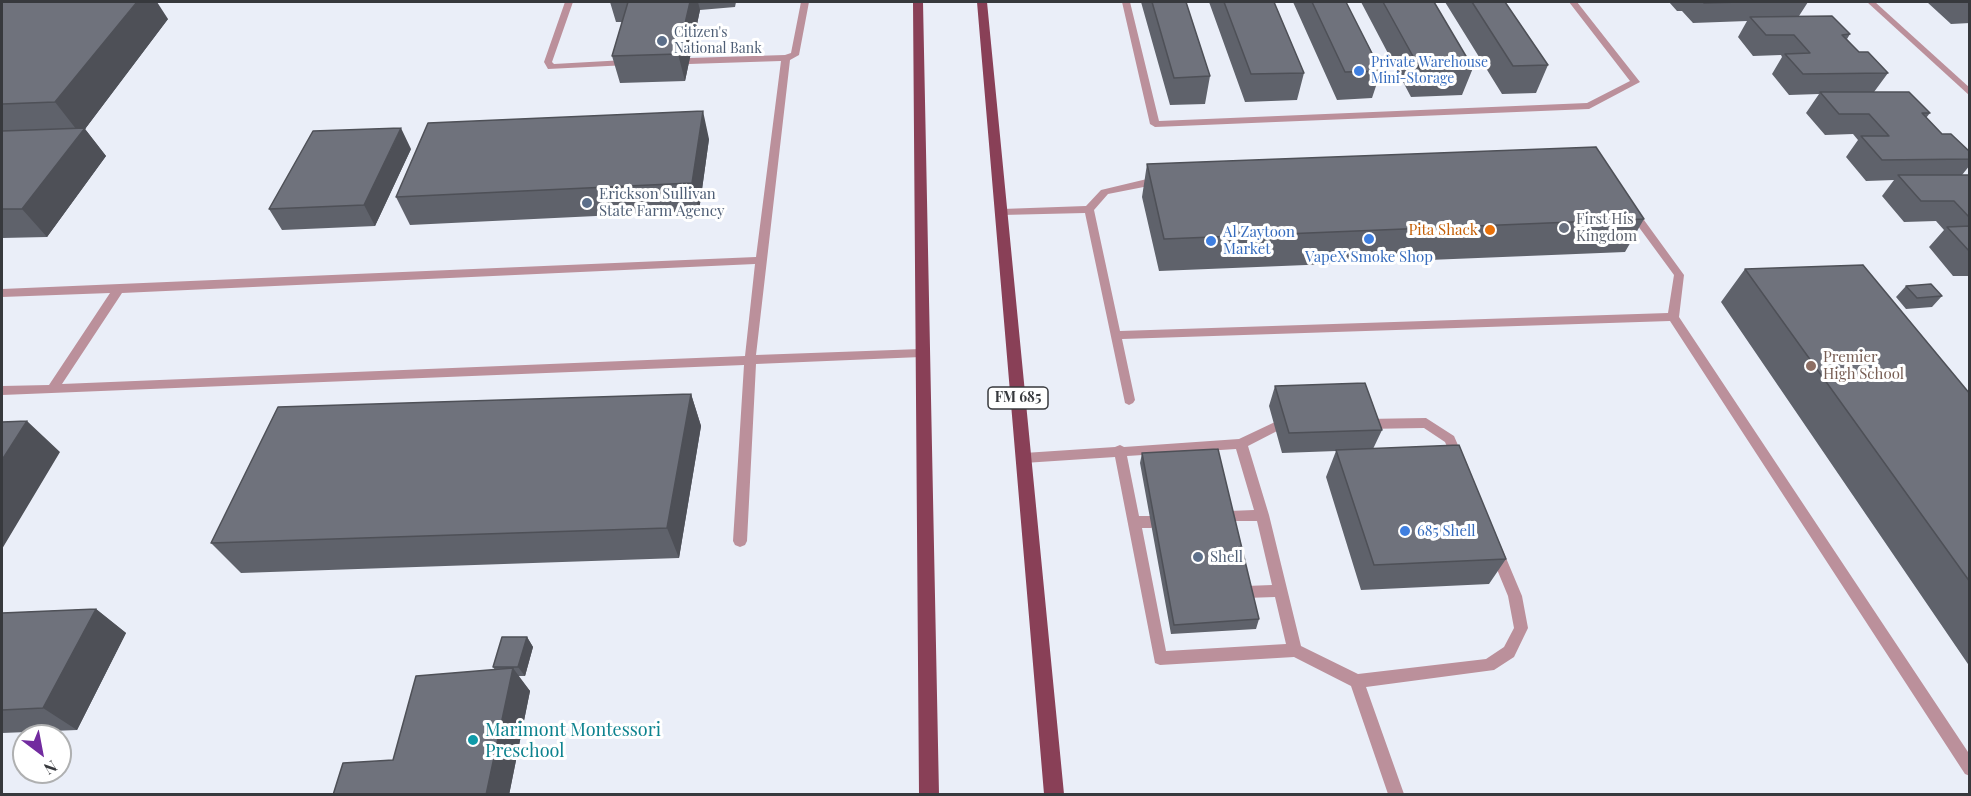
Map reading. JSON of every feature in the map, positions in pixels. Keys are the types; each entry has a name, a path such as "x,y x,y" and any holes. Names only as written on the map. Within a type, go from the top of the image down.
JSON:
{"main road":[{"path":"918,2 921,353 929,795"},
{"name":"FM 685","path":"982,2 1054,795"}],"street":[{"path":"569,2 548,62 551,67 625,63"},
{"path":"689,61 786,58 795,55 805,2"},
{"path":"1126,2 1155,124 1589,106 1635,82 1573,2"},
{"path":"1871,2 1970,93"},
{"path":"740,541 750,360 786,58"},
{"path":"1002,212 1089,209 1105,192 1147,182 1171,181"},
{"path":"1627,203 1679,275 1673,317 1970,770"},
{"path":"1089,209 1129,400"},
{"path":"2,293 761,260"},
{"path":"51,390 120,289"},
{"path":"1115,335 1673,317"},
{"path":"2,391 921,353"},
{"path":"1364,424 1426,423 1450,439 1463,470"},
{"path":"1024,458 1120,450 1241,444 1275,427"},
{"path":"1241,444 1262,515 1295,650"},
{"path":"1120,450 1160,658 1295,650 1358,681 1489,665 1509,651 1521,628 1515,596 1489,533"},
{"path":"1229,516 1262,515"},
{"path":"1134,522 1152,522"},
{"path":"1246,592 1280,591"},
{"path":"1149,597 1165,597"},
{"path":"1358,681 1396,795"}],"building":[{"path":"2,2 137,2 55,102 2,104"},
{"path":"628,2 690,2 678,54 612,56"},
{"path":"1152,2 1186,2 1210,76 1174,78"},
{"path":"1224,2 1274,2 1304,73 1251,74"},
{"path":"1312,2 1346,2 1381,71 1345,72"},
{"path":"1383,2 1434,2 1473,68 1420,69"},
{"path":"1472,2 1505,2 1548,65 1513,66"},
{"path":"1832,16 1850,34 1842,35 1859,52 1868,52 1888,73 1803,74 1785,54 1810,53 1794,35 1766,35 1750,17"},
{"path":"1820,92 1909,92 1930,113 1922,113 1942,134 1951,134 1970,152 1970,159 1882,160 1861,136 1889,136 1869,114 1839,114"},
{"path":"703,111 692,183 396,197 428,123"},
{"path":"85,128 22,209 2,209 2,131"},
{"path":"401,128 364,205 269,209 313,131"},
{"path":"1596,147 1644,219 1164,239 1147,164"},
{"path":"1898,175 1970,175 1970,218 1954,201 1921,201"},
{"path":"1970,226 1970,252 1947,227"},
{"path":"1863,265 1970,394 1970,582 1745,269"},
{"path":"1931,284 1942,296 1917,298 1906,286"},
{"path":"1365,383 1382,430 1289,433 1275,386"},
{"path":"691,394 667,528 211,543 278,407"},
{"path":"27,421 2,460 2,422"},
{"name":"685 Shell","path":"1459,445 1506,559 1374,565 1336,450"},
{"name":"Shell","path":"1218,449 1259,619 1174,625 1142,453"},
{"path":"96,609 43,708 2,710 2,613"},
{"path":"502,637 527,637 518,667 493,667"},
{"path":"513,668 486,795 333,795 343,763 393,760 416,676"}],"place":[{"name":"Citizen's National Bank","path":"662,41"},
{"name":"Private Warehouse Mini-Storage","path":"1359,71"},
{"name":"Erickson Sullivan State Farm Agency","path":"587,203"},
{"name":"First His Kingdom","path":"1564,228"},
{"name":"Pita Shack","path":"1490,230"},
{"name":"VapeX Smoke Shop","path":"1369,239"},
{"name":"Al Zaytoon Market","path":"1211,241"},
{"name":"Premier High School","path":"1811,366"},
{"name":"685 Shell","path":"1405,531"},
{"name":"Shell","path":"1198,557"},
{"name":"Marimont Montessori Preschool","path":"473,740"}]}
